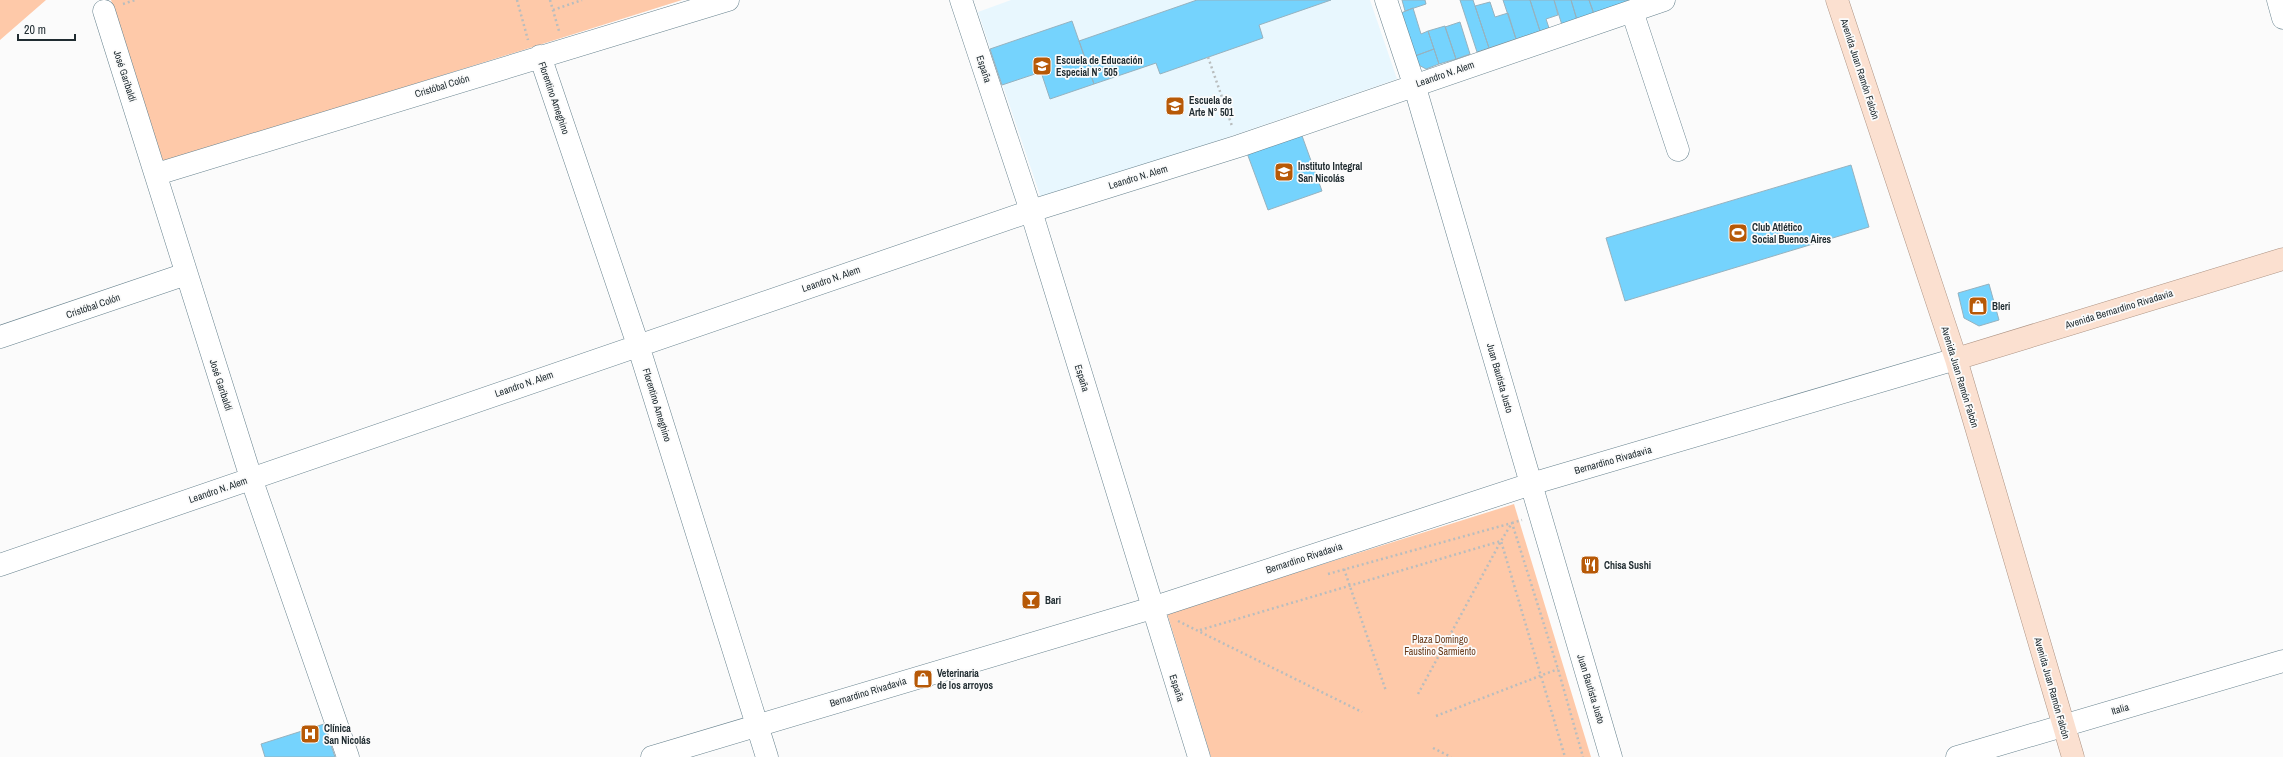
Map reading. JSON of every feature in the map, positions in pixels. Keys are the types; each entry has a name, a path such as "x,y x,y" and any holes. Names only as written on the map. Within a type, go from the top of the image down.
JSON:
{"main road":[{"name":"Avenida Juan Ramón Falcón","path":"1837,0 1956,359 2073,757"},
{"name":"Avenida Bernardino Rivadavia","path":"1956,359 2283,259"}],"street":[{"name":"Cristóbal Colón","path":"157,174 564,48 728,0"},
{"name":"España","path":"961,0 1031,211 1199,757"},
{"name":"Juan Bautista Justo","path":"1386,0 1414,84 1611,757"},
{"name":"Leandro N. Alem","path":"0,565 1031,211 1239,146 1414,84 1664,0"},
{"path":"2278,0 2283,18"},
{"name":"José Garibaldi","path":"104,11 157,174 186,274 251,478 348,757"},
{"path":"1632,11 1678,150"},
{"name":"Florentino Ameghino","path":"537,57 638,345 767,757"},
{"name":"Cristóbal Colón","path":"0,337 186,274"},
{"name":"Bernardino Rivadavia","path":"652,757 1152,608 1531,484 1956,359"},
{"name":"Italia","path":"1957,757 2283,661"}],"path":[{"path":"517,0 537,57"},
{"path":"550,0 564,48"},
{"path":"553,10 582,0"},
{"path":"1208,57 1239,146"},
{"path":"1322,576 1540,515"},
{"path":"1418,694 1501,540 1512,523"},
{"path":"1512,523 1558,669 1583,757"},
{"path":"1200,630 1501,540"},
{"path":"1501,540 1564,757"},
{"path":"1344,569 1386,691"},
{"path":"1178,621 1182,619"},
{"path":"1178,621 1200,630 1362,712"},
{"path":"1178,621 1179,626"},
{"path":"1436,716 1540,674 1558,669"},
{"path":"1433,748 1450,757"}],"shaded area":[{"name":"Escuela de Arte N° 501","path":"1011,0 1370,0 1397,79 1042,201 978,12"}],"green space":[{"path":"0,0 46,0 0,40"},
{"path":"111,0 682,0 163,163"},
{"name":"Plaza Domingo Faustino Sarmiento","path":"1514,504 1591,757 1211,757 1167,613"}],"building":[{"path":"1197,0 1331,0 1259,25 1263,38 1160,74 1156,63 1094,84 1079,41"},
{"path":"1402,0 1425,0 1426,4 1405,11"},
{"path":"1460,0 1473,0 1489,48 1477,52"},
{"path":"1503,0 1530,0 1540,31 1516,39"},
{"path":"1530,0 1554,0 1558,15 1546,19 1549,28 1540,31"},
{"path":"1554,0 1571,0 1577,20 1562,25"},
{"path":"1571,0 1589,0 1594,14 1577,20"},
{"path":"1589,0 1634,0 1594,14"},
{"path":"1490,2 1495,17 1508,13 1516,39 1489,48 1475,6"},
{"path":"1413,8 1421,34 1428,31 1434,49 1415,56 1401,13"},
{"path":"1072,21 1094,84 1050,99 1041,72 1002,85 990,49"},
{"path":"1460,22 1470,54 1456,59 1445,27"},
{"path":"1445,26 1456,59 1439,64 1428,31"},
{"path":"1434,49 1439,64 1426,69 1417,64 1415,56"},
{"name":"Instituto Integral San Nicolás","path":"1301,133 1322,191 1268,210 1247,153"},
{"name":"Club Atlético Social Buenos Aires","path":"1851,165 1869,227 1625,301 1606,238"},
{"name":"Bleri","path":"1989,284 1999,320 1979,326 1964,318 1958,293"},
{"name":"Clínica San Nicolás","path":"324,724 335,757 265,757 261,744"}],"place":[{"name":"Escuela de Educación Especial N° 505","path":"1042,66"},
{"name":"Escuela de Arte N° 501","path":"1175,106"},
{"name":"Instituto Integral San Nicolás","path":"1284,172"},
{"name":"Club Atlético Social Buenos Aires","path":"1738,233"},
{"name":"Bleri","path":"1978,306"},
{"name":"Chisa Sushi","path":"1590,565"},
{"name":"Bari","path":"1031,600"},
{"name":"Veterinaria de los arroyos","path":"923,679"},
{"name":"Clínica San Nicolás","path":"310,734"}]}
